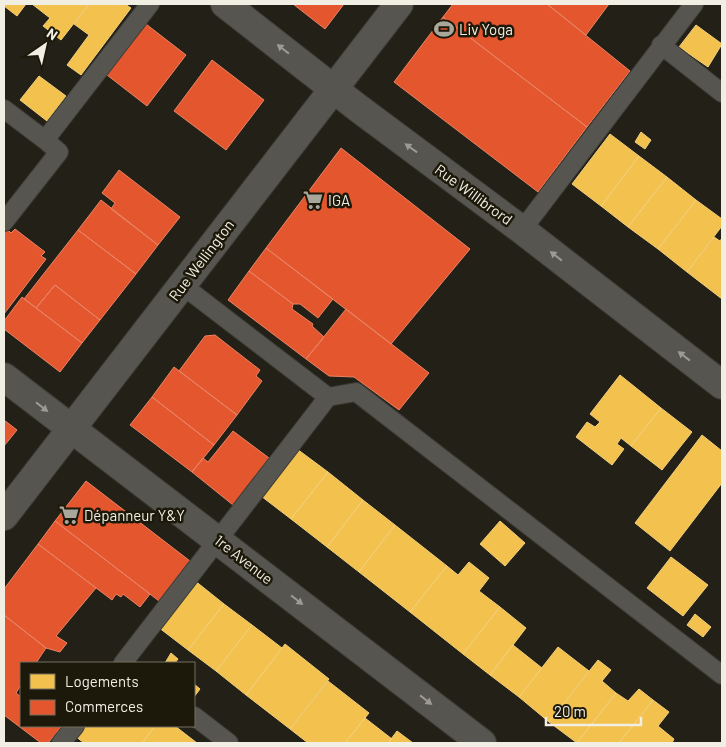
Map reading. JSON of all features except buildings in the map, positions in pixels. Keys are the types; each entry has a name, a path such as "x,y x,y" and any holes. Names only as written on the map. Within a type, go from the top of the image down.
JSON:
{"street":[{"name":"Rue Willibrord","path":"225,4 722,385"},
{"name":"Rue Wellington","path":"4,516 399,4"},
{"name":"1re Avenue","path":"4,377 482,743"}],"lane":[{"path":"44,140 150,4"},
{"path":"522,230 694,4"},
{"path":"661,45 722,94"},
{"path":"4,109 59,152 4,222"},
{"path":"182,285 328,397"},
{"path":"125,662 328,397 356,392 722,675"},
{"path":"195,717 229,743"},
{"path":"61,743 73,727"}],"place":[{"name":"Liv Yoga","path":"444,29"},
{"name":"IGA","path":"313,200"},
{"name":"Dépanneur Y&Y","path":"69,515"}]}
